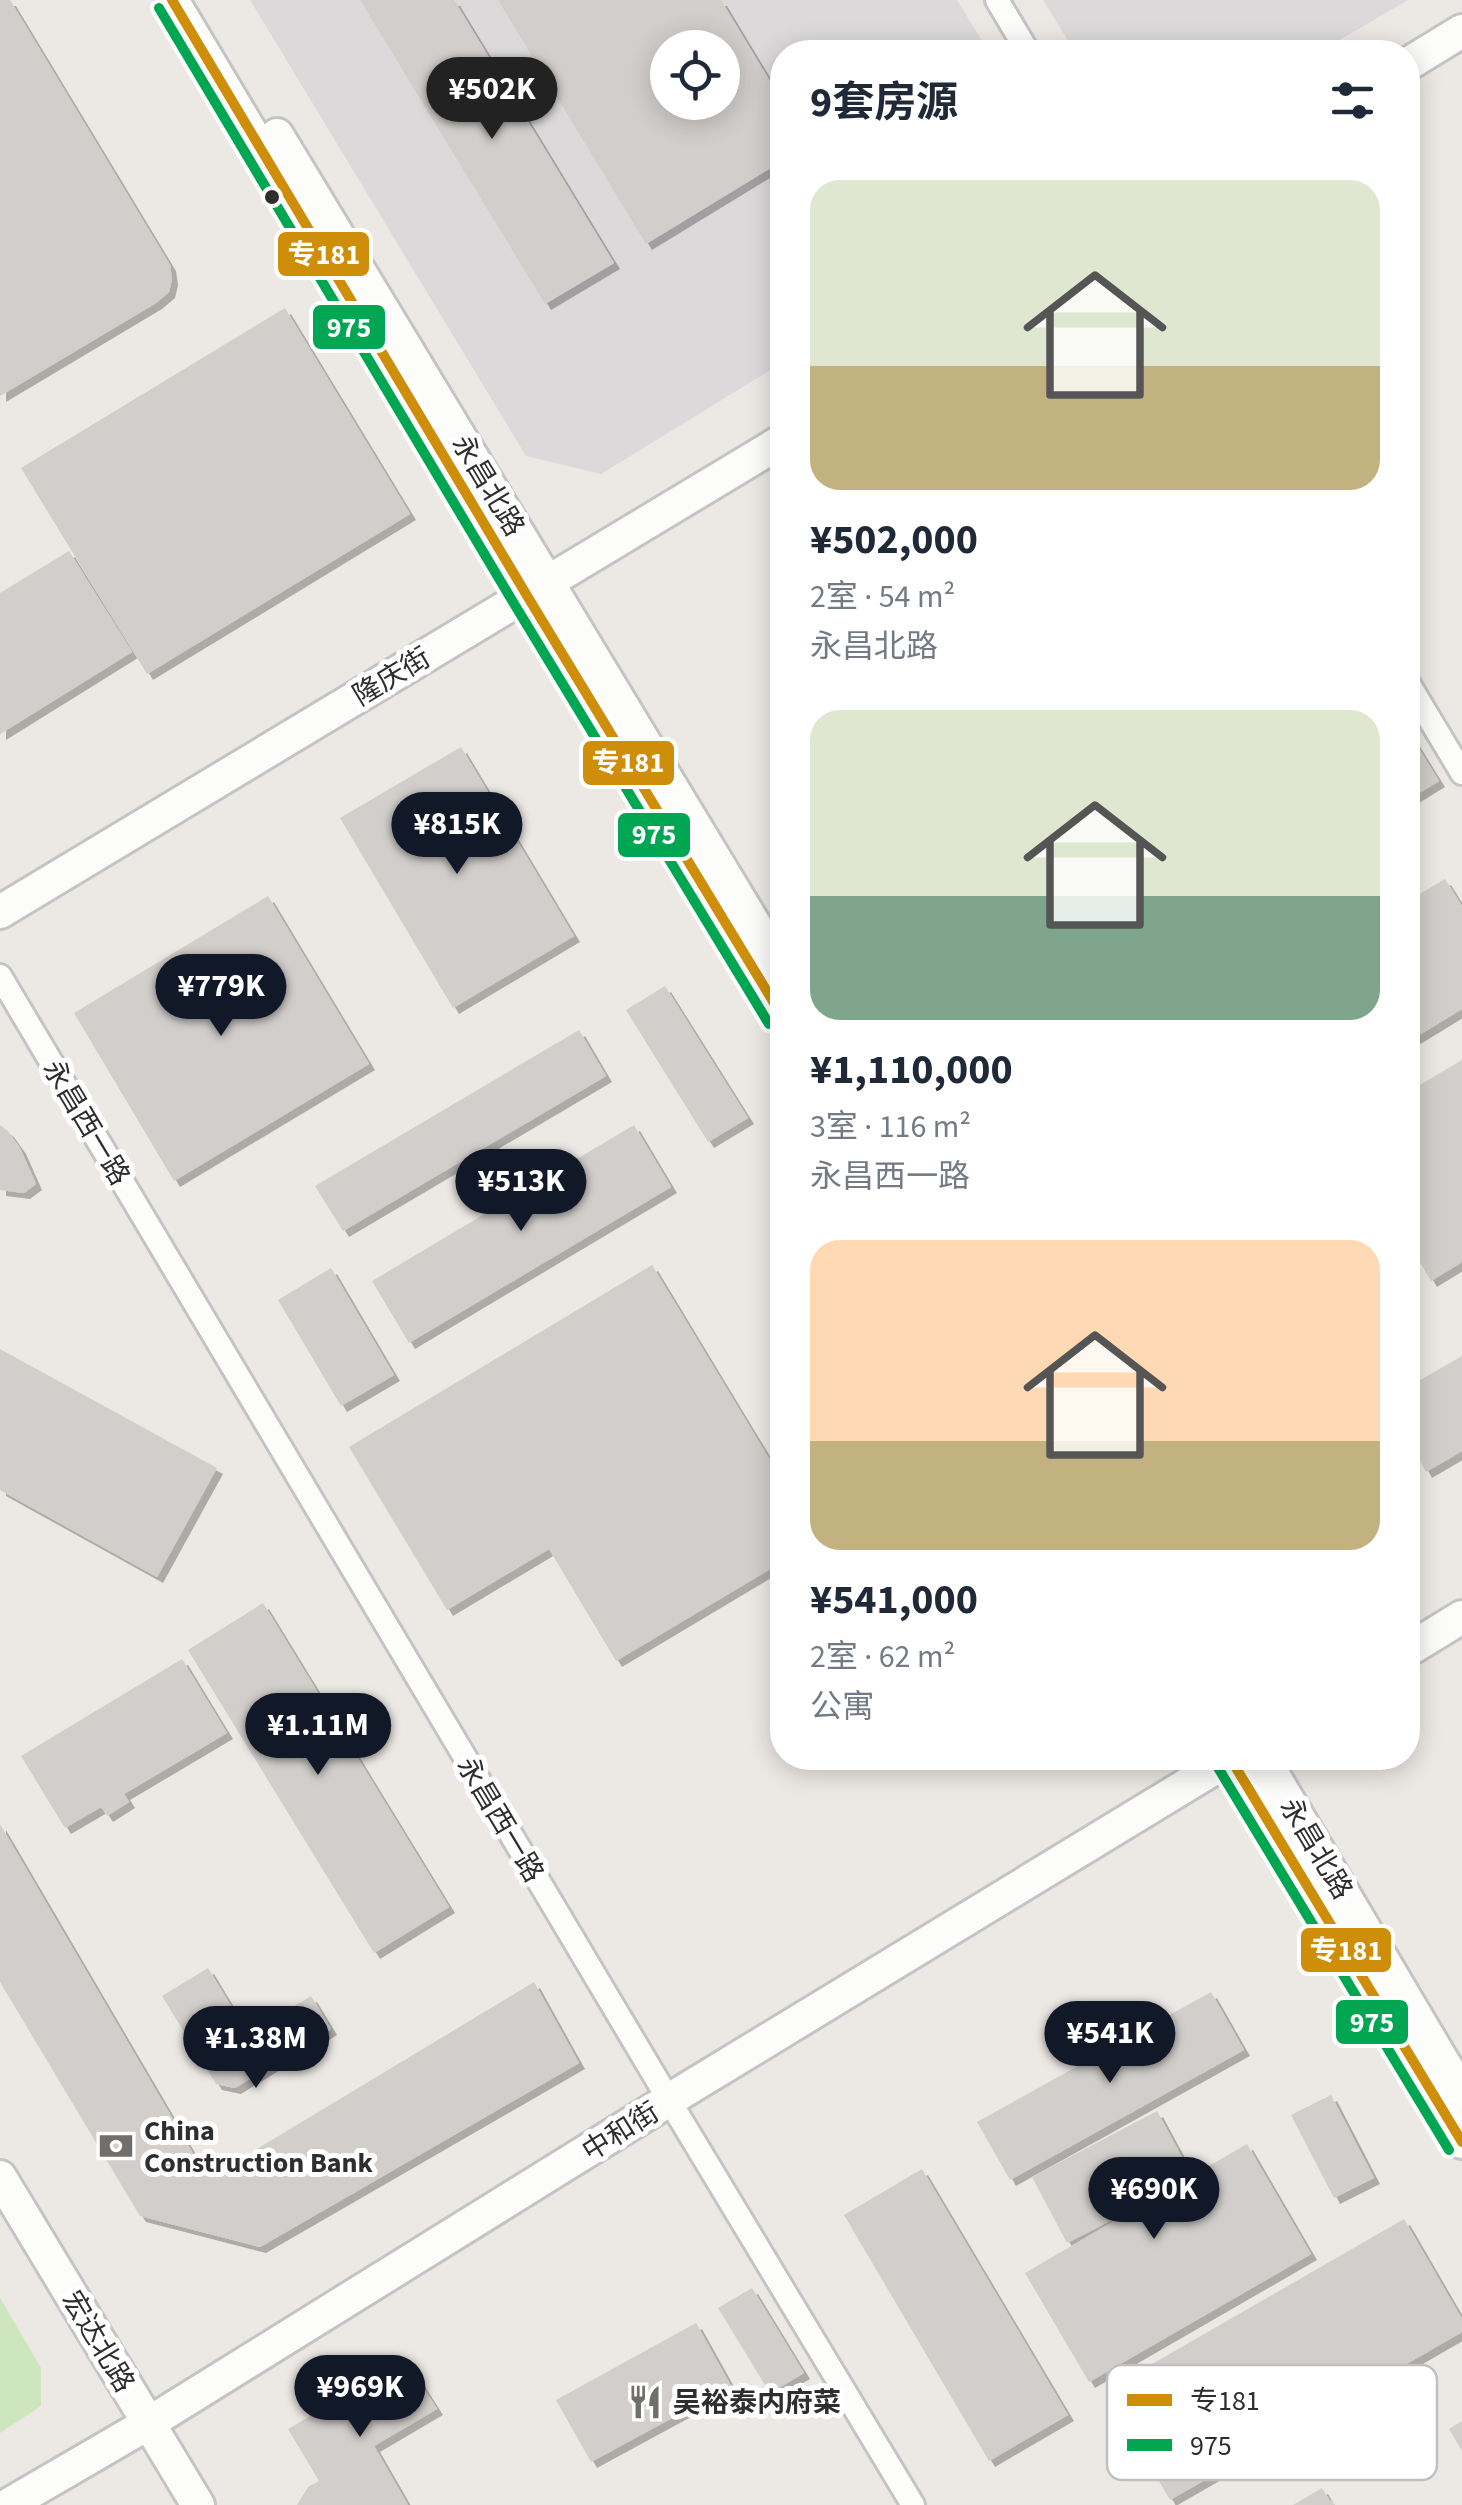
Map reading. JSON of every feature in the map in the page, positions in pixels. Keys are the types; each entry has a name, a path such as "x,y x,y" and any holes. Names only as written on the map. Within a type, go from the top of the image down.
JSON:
{"street":[{"name":"永昌北路","path":"172,0 537,588 770,951"},
{"name":"永昌北路","path":"195,0 770,995"},
{"path":"997,0 1021,40"},
{"path":"1420,57 1462,31"},
{"name":"隆庆街","path":"0,912 770,448"},
{"path":"1420,703 1462,773"},
{"name":"永昌西一路","path":"0,976 914,2505"},
{"path":"1420,1643 1462,1617"},
{"name":"中和街","path":"8,2505 149,2423 1211,1770"},
{"name":"永昌北路","path":"1237,1770 1462,2142"},
{"name":"永昌北路","path":"1271,1770 1462,2094"},
{"name":"宏达北路","path":"0,2177 198,2505"}],"shaded area":[{"path":"250,0 957,0 982,40 770,40 770,370 601,474 526,456"},
{"path":"1043,0 1408,0 1340,40 1068,40"}],"green space":[{"path":"0,2298 41,2368 41,2406 0,2433"}],"building":[{"path":"0,0 10,0 170,265 172,279 169,292 156,303 0,396"},
{"path":"360,0 454,0 614,263 545,304"},
{"path":"498,0 721,0 739,30 650,30 650,120 740,120 740,31 770,81 770,168 646,244"},
{"path":"285,308 410,514 147,674 21,468"},
{"path":"69,551 132,652 0,734 0,593"},
{"path":"461,747 574,936 453,1008 340,818"},
{"path":"1420,750 1439,781 1420,793"},
{"path":"1445,879 1462,906 1462,1009 1420,1035 1420,894"},
{"path":"268,896 369,1064 174,1181 74,1013"},
{"path":"665,986 748,1118 708,1142 626,1010"},
{"path":"579,1030 606,1076 343,1231 315,1186"},
{"path":"1462,1060 1462,1262 1431,1281 1420,1262 1420,1085"},
{"path":"0,1125 20,1148 36,1184 24,1193 0,1190"},
{"path":"634,1125 671,1187 409,1343 372,1281"},
{"path":"652,1265 770,1460 770,1569 616,1661 549,1549 447,1610 349,1447"},
{"path":"331,1268 394,1375 341,1406 278,1300"},
{"path":"0,1349 217,1468 157,1577 0,1490"},
{"path":"1462,1356 1462,1451 1426,1472 1420,1461 1420,1380"},
{"path":"263,1603 449,1907 374,1953 188,1650"},
{"path":"182,1659 227,1733 124,1794 129,1802 107,1816 101,1807 65,1828 21,1756"},
{"path":"0,1824 195,2157 266,2175 252,2152 534,1982 579,2063 260,2247 140,2216 0,1982"},
{"path":"208,1968 248,2034 311,1996 331,2029 235,2088 216,2084 162,1996"},
{"path":"1211,1992 1244,2050 1010,2180 977,2122"},
{"path":"1331,2095 1374,2178 1334,2198 1291,2115"},
{"path":"1157,2111 1192,2176 1247,2144 1311,2254 1118,2365 1107,2365 1107,2372 1089,2382 1025,2273 1147,2202 1067,2243 1032,2177"},
{"path":"922,2169 1068,2415 989,2461 844,2215"},
{"path":"1404,2219 1462,2319 1462,2332 1405,2365 1150,2365"},
{"path":"752,2288 804,2373 770,2393 718,2308"},
{"path":"696,2323 731,2386 591,2462 556,2400"},
{"path":"406,2360 437,2409 374,2446 408,2505 297,2505 308,2487 319,2481 288,2429"},
{"path":"1462,2421 1462,2451 1449,2429"},
{"path":"1159,2480 1205,2480 1170,2500"},
{"path":"1322,2488 1335,2505 1293,2505"}],"transit line":[{"name":"专181","path":"172,0 770,996"},
{"name":"975","path":"159,8 769,1024"},
{"name":"975","path":"1219,1770 1449,2150"},
{"name":"专181","path":"1237,1770 1462,2142"}],"place":[{"name":"China Construction Bank","path":"116,2146"},
{"name":"吴裕泰内府菜","path":"645,2402"}]}
